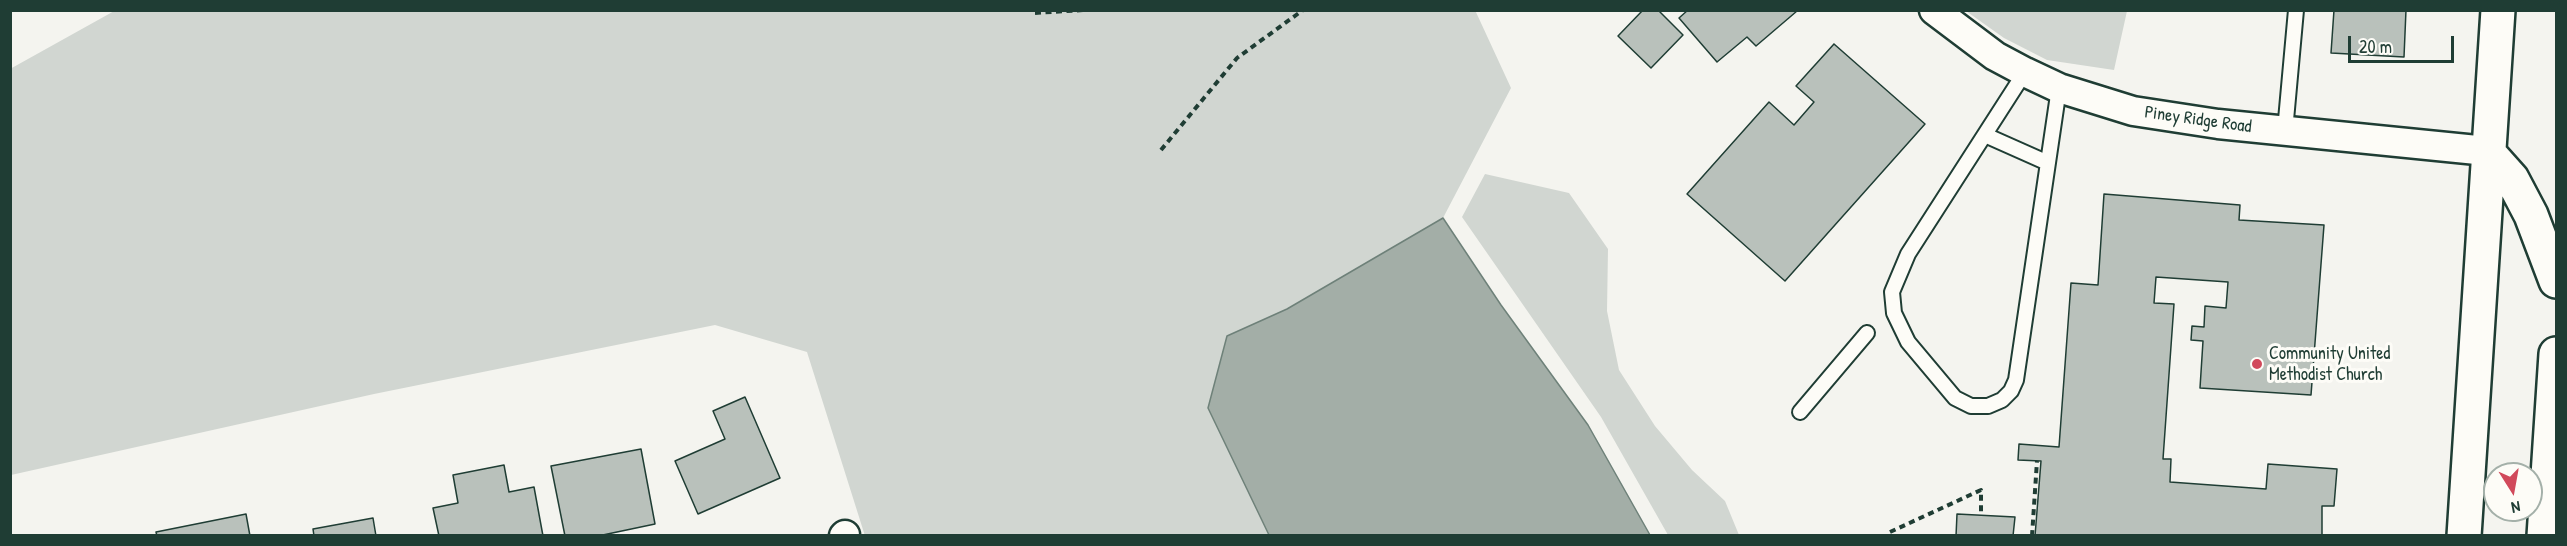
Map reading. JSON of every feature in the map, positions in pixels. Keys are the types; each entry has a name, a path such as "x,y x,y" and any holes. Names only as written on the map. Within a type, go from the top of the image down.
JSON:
{"main road":[{"path":"2464,536 2487,151 2498,10"},
{"path":"2487,151 2512,179 2531,215 2556,281"},
{"path":"2544,536 2556,354"},
{"path":"2467,476 2483,536"}],"street":[{"name":"Piney Ridge Road","path":"1934,10 1995,56 2025,72 2059,88 2133,111 2172,119 2487,151"}],"lane":[{"path":"2285,131 2296,10"},
{"path":"2025,72 1908,254 1892,292 1894,313 1908,342 1955,398 1971,406 1988,406 2002,400 2011,391 2016,380 2059,88"},
{"path":"1985,135 2048,163"},
{"path":"1800,412 1867,333"}],"path":[{"path":"1035,13 1083,10"},
{"path":"1161,150 1237,58 1303,10"},
{"path":"2032,536 2037,461"},
{"path":"1890,532 1981,490 1981,515"}],"shaded area":[{"path":"116,10 1475,10 1511,88 1443,218 1287,309 1227,337 1208,408 1269,535 865,536 807,352 715,325 374,394 11,475 10,69"},
{"path":"1966,11 2127,11 2114,70 2047,60 2004,38"},
{"path":"1485,174 1569,193 1608,249 1607,311 1619,370 1655,426 1692,470 1725,501 1739,535 1668,535 1601,417 1462,217"},
{"path":"1443,218 1501,305 1588,425 1650,535 1269,535 1208,408 1227,336 1287,309"}],"building":[{"path":"1643,10 1658,10 1683,35 1651,68 1618,36"},
{"path":"1688,10 1797,11 1756,46 1747,37 1717,62 1679,18"},
{"path":"2334,10 2406,10 2404,57 2331,53"},
{"path":"1834,44 1925,124 1785,281 1687,194 1769,102 1794,125 1814,102 1796,86"},
{"name":"Community United Methodist Church","path":"2104,194 2240,205 2239,220 2324,225 2311,395 2200,388 2203,341 2191,340 2192,326 2204,327 2205,306 2226,308 2228,282 2156,277 2154,303 2174,304 2163,459 2171,459 2170,482 2266,489 2268,464 2337,469 2334,506 2322,506 2322,536 2035,536 2041,461 2018,460 2019,444 2059,447 2071,283 2098,285"},
{"path":"745,397 780,478 698,514 675,461 725,439 713,411"},
{"path":"641,449 655,524 598,536 565,536 551,466"},
{"path":"504,465 509,492 534,487 543,536 439,536 433,508 458,503 453,475"},
{"path":"246,514 250,536 157,536 156,532"},
{"path":"1957,514 2015,517 2013,536 1956,536"},
{"path":"373,518 376,536 314,536 313,529"}],"place":[{"name":"Community United Methodist Church","path":"2257,364"}]}
